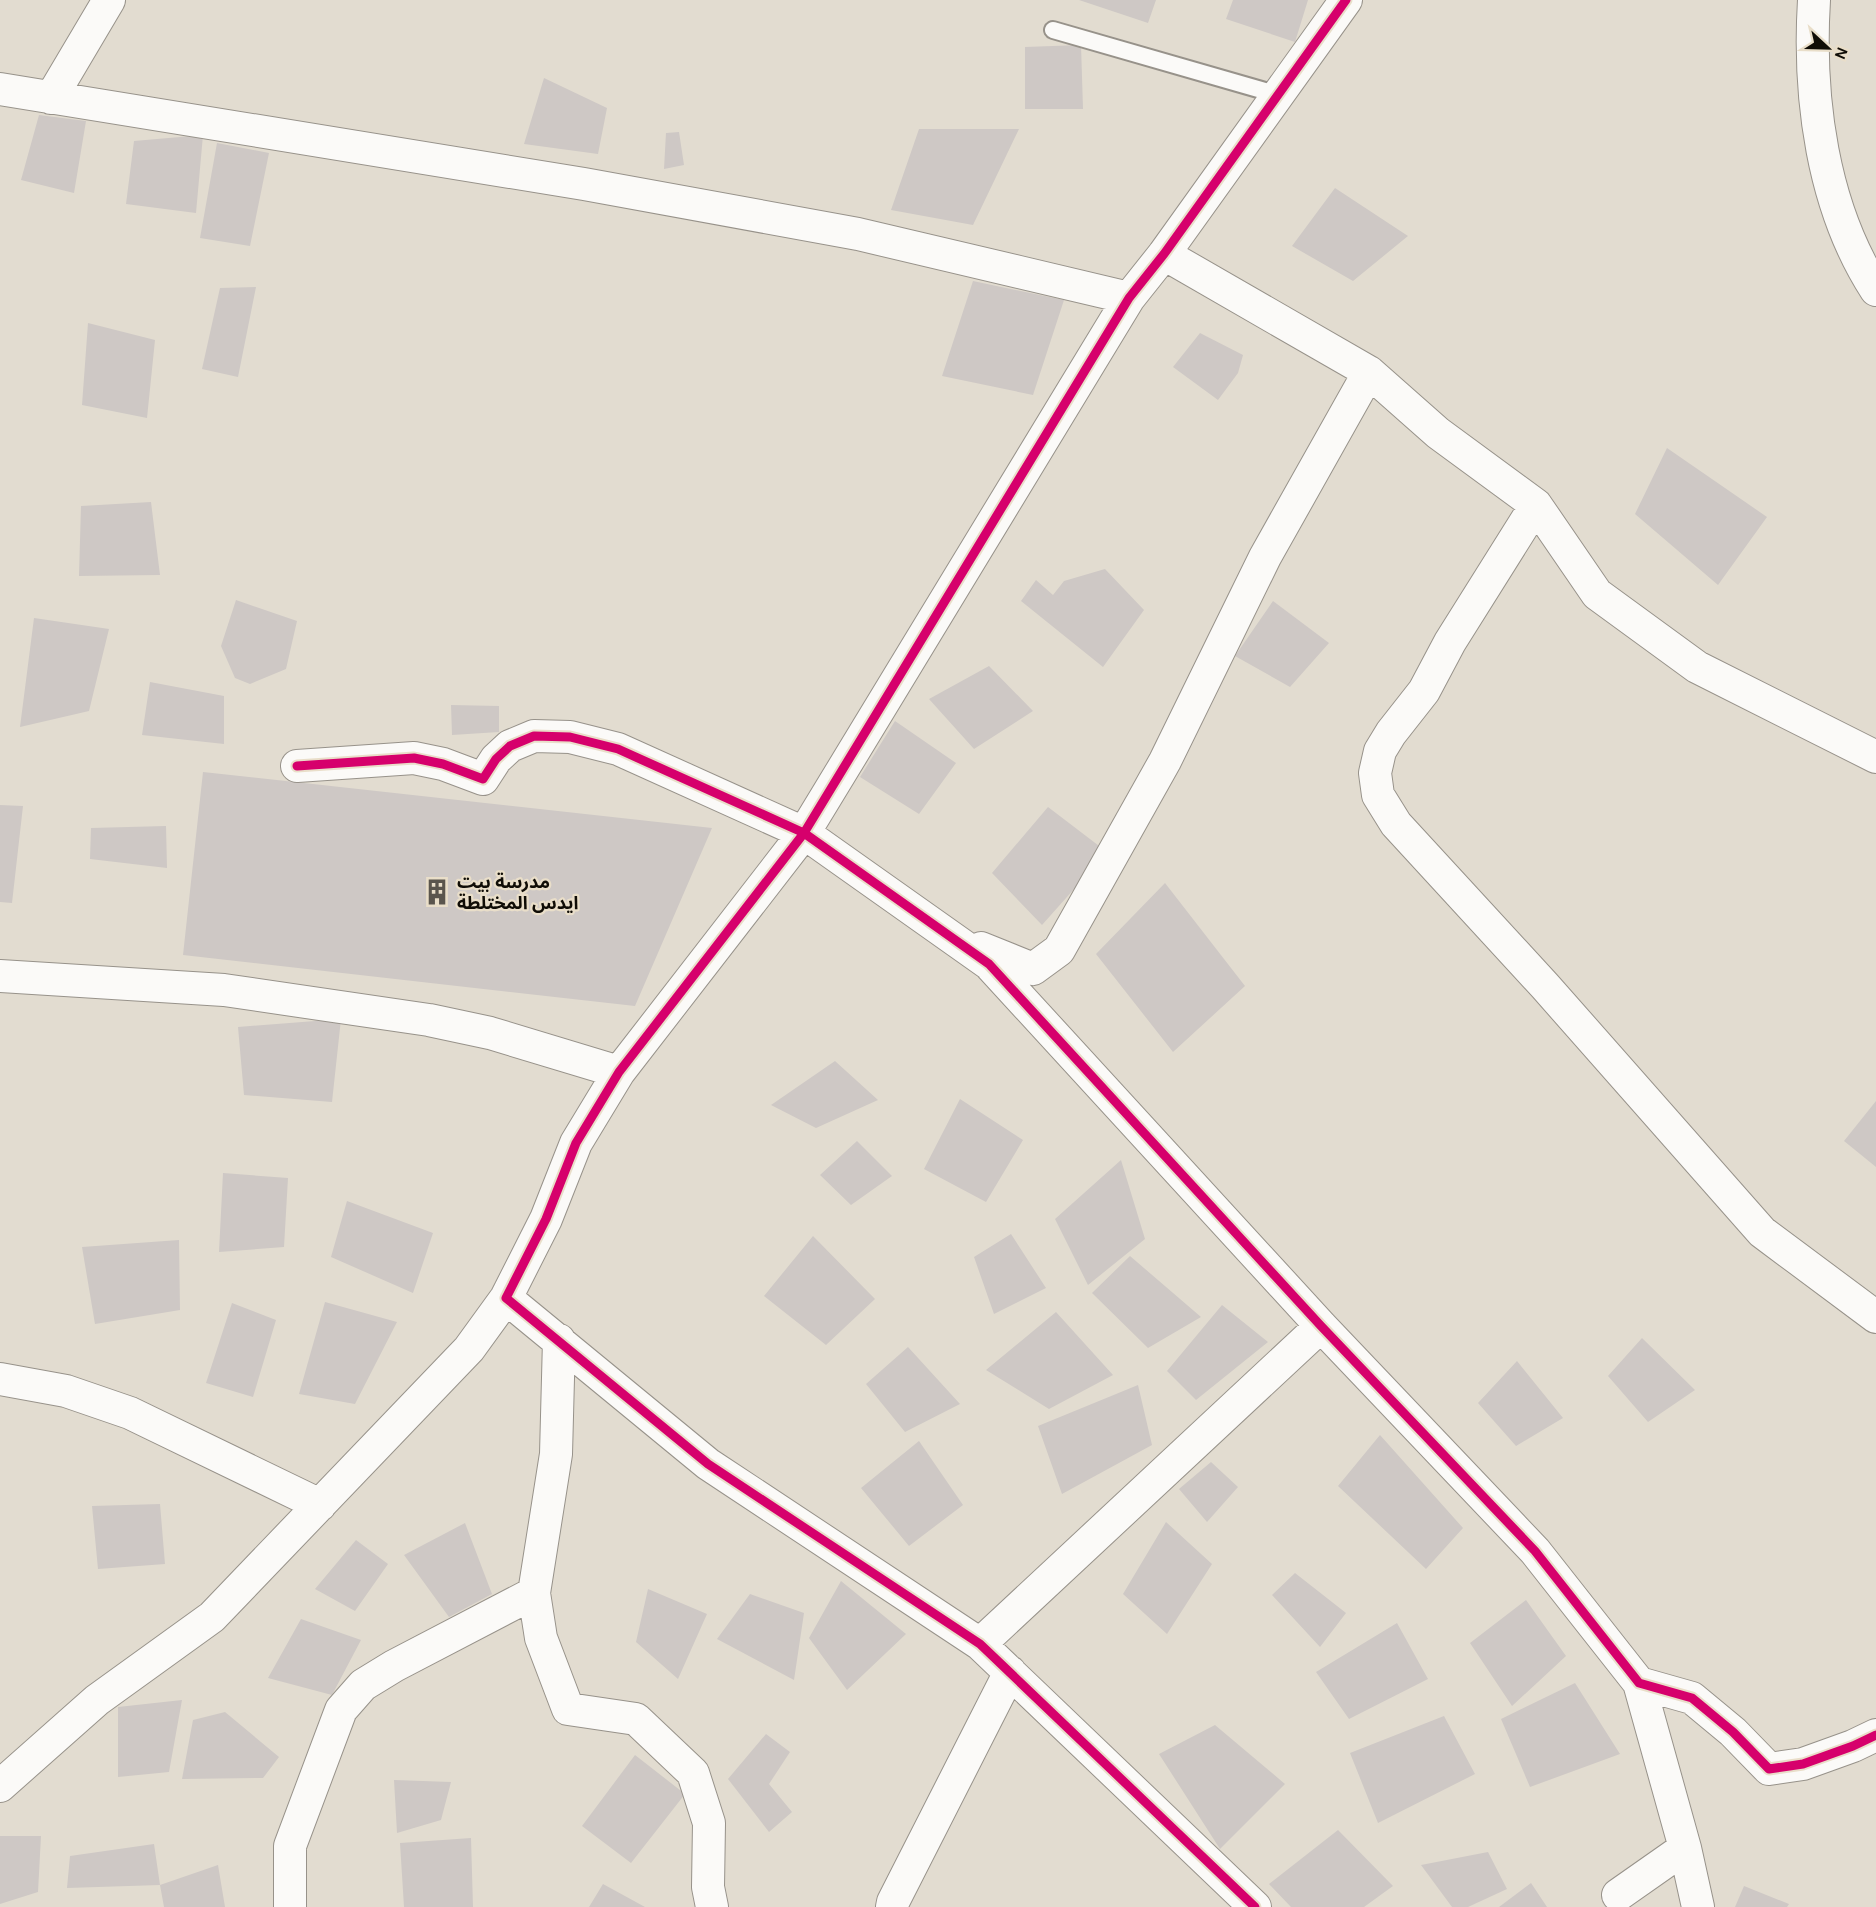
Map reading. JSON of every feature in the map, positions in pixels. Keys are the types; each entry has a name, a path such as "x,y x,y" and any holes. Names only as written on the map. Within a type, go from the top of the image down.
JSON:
{"street":[{"path":"51,98 109,0"},
{"path":"0,1786 97,1700 212,1617 469,1349 507,1298 546,1219 576,1143 619,1072 804,833 1130,298 1346,0"},
{"path":"1814,0 1812,75 1830,182 1847,235 1876,291"},
{"path":"0,89 584,184 790,222 869,237 1130,298"},
{"path":"1164,254 1369,372 1438,433 1536,505 1597,594 1697,667 1876,757"},
{"path":"989,964 981,948 1033,969 1059,950 1165,761 1265,558 1369,372"},
{"path":"1536,505 1450,642 1424,691 1380,751 1375,773 1378,795 1396,824 1545,986 1762,1232 1876,1317"},
{"path":"297,766 414,758 443,764 483,779 496,759 510,746 534,736 570,737 618,749 804,833 989,964 1321,1326 1534,1551 1639,1683 1685,1848 1698,1907"},
{"path":"0,976 224,990 429,1020 490,1033 619,1072"},
{"path":"507,1298 708,1464 980,1644 1255,1907"},
{"path":"980,1644 1321,1326"},
{"path":"559,1340 556,1454 534,1593 541,1638 568,1709 636,1719 693,1773 709,1823 708,1887 712,1907"},
{"path":"0,1379 66,1391 130,1413 320,1505"},
{"path":"290,1907 290,1846 341,1710 363,1685 386,1671 534,1593"},
{"path":"892,1907 1010,1672"},
{"path":"1639,1683 1692,1698 1733,1732 1769,1769 1803,1764 1876,1735"},
{"path":"1618,1894 1685,1848"}],"lane":[{"path":"1053,30 1279,95"}],"building":[{"path":"1079,0 1156,0 1148,23"},
{"path":"1233,0 1308,0 1295,42 1226,19"},
{"path":"1081,45 1083,109 1025,109 1025,47"},
{"path":"544,78 607,108 598,154 524,144"},
{"path":"39,115 86,121 74,193 21,180"},
{"path":"919,129 1019,129 973,225 891,210"},
{"path":"679,132 684,165 664,169 666,133"},
{"path":"203,135 196,213 126,204 134,141"},
{"path":"217,143 269,153 250,246 200,238"},
{"path":"1335,188 1408,236 1353,281 1292,246"},
{"path":"973,281 1064,300 1033,395 942,376"},
{"path":"256,287 238,377 202,369 220,288"},
{"path":"88,323 155,340 147,418 82,405"},
{"path":"1200,333 1243,355 1238,373 1218,400 1173,367"},
{"path":"1667,448 1767,517 1718,585 1635,514"},
{"path":"151,502 160,575 79,576 81,506"},
{"path":"1105,569 1144,610 1103,667 1021,601 1036,580 1053,595 1064,581"},
{"path":"236,600 297,621 286,669 250,684 235,678 221,646"},
{"path":"1273,601 1329,643 1290,687 1235,656"},
{"path":"34,618 109,629 89,711 20,727"},
{"path":"989,666 1033,711 974,749 929,699"},
{"path":"150,682 224,696 224,744 142,735"},
{"path":"451,705 499,706 499,732 452,735"},
{"path":"895,721 956,763 919,814 860,777"},
{"name":"مدرسة بيت ايدس المختلطة","path":"203,772 712,828 635,1006 183,955"},
{"path":"0,805 23,806 12,903 0,902"},
{"path":"1048,807 1107,852 1042,925 992,873"},
{"path":"166,826 167,868 90,859 91,828"},
{"path":"1165,883 1245,986 1173,1052 1096,954"},
{"path":"341,1019 332,1102 244,1095 238,1027"},
{"path":"835,1061 878,1100 816,1128 771,1105"},
{"path":"960,1099 1023,1140 986,1202 924,1169"},
{"path":"1876,1101 1876,1167 1844,1141"},
{"path":"857,1141 892,1176 851,1205 820,1175"},
{"path":"1121,1160 1145,1239 1088,1285 1055,1219"},
{"path":"223,1173 288,1178 284,1247 219,1252"},
{"path":"347,1201 433,1233 413,1293 331,1257"},
{"path":"1011,1234 1046,1288 994,1314 974,1257"},
{"path":"813,1236 875,1299 826,1345 764,1296"},
{"path":"179,1240 180,1310 95,1324 82,1247"},
{"path":"1130,1256 1201,1317 1148,1348 1092,1293"},
{"path":"325,1302 397,1322 355,1404 299,1394"},
{"path":"232,1303 276,1320 253,1397 206,1383"},
{"path":"1222,1305 1268,1342 1196,1400 1167,1371"},
{"path":"1056,1312 1113,1375 1049,1409 986,1370"},
{"path":"1642,1338 1695,1390 1648,1422 1608,1376"},
{"path":"908,1347 960,1404 905,1432 866,1384"},
{"path":"1517,1361 1563,1418 1516,1446 1478,1403"},
{"path":"1138,1385 1152,1445 1062,1494 1038,1426"},
{"path":"1380,1435 1463,1528 1426,1569 1338,1486"},
{"path":"919,1441 963,1505 909,1546 861,1488"},
{"path":"1211,1462 1238,1487 1207,1522 1179,1489"},
{"path":"160,1504 165,1564 98,1569 92,1506"},
{"path":"1166,1522 1212,1564 1167,1634 1123,1594"},
{"path":"465,1523 492,1594 449,1617 404,1555"},
{"path":"356,1540 388,1564 355,1611 315,1589"},
{"path":"1295,1573 1346,1613 1320,1647 1272,1595"},
{"path":"841,1581 906,1634 847,1690 809,1638"},
{"path":"648,1589 707,1614 678,1679 636,1642"},
{"path":"750,1594 804,1613 794,1680 717,1639"},
{"path":"1526,1600 1566,1656 1512,1706 1470,1643"},
{"path":"301,1619 361,1640 332,1695 268,1678"},
{"path":"1397,1623 1428,1679 1349,1719 1316,1672"},
{"path":"1575,1683 1620,1754 1530,1787 1501,1719"},
{"path":"182,1700 169,1772 118,1777 118,1707"},
{"path":"225,1712 279,1757 263,1778 182,1779 193,1720"},
{"path":"1444,1716 1475,1774 1378,1823 1350,1753"},
{"path":"1215,1725 1285,1784 1220,1849 1159,1754"},
{"path":"766,1734 790,1752 769,1784 792,1812 769,1832 728,1779"},
{"path":"635,1755 685,1794 631,1863 582,1826"},
{"path":"394,1780 451,1782 441,1820 397,1833"},
{"path":"1338,1830 1393,1886 1364,1907 1291,1907 1269,1884"},
{"path":"0,1836 41,1836 38,1892 0,1904"},
{"path":"471,1838 473,1907 404,1907 400,1843"},
{"path":"154,1844 160,1885 67,1888 70,1856"},
{"path":"1488,1852 1507,1889 1468,1907 1452,1907 1421,1865"},
{"path":"218,1865 225,1907 164,1907 160,1885"},
{"path":"1531,1883 1547,1907 1499,1907"},
{"path":"603,1884 645,1907 589,1907"},
{"path":"1744,1886 1789,1904 1787,1907 1735,1907"}],"cycle path":[{"path":"1255,1907 980,1644 708,1464 506,1298 546,1219 576,1143 619,1072 804,833 1129,298 1164,254 1346,0"},
{"path":"297,766 414,758 443,764 483,779 496,759 510,746 534,736 570,737 618,749 804,833 989,964 1321,1326 1535,1551 1639,1683 1692,1698 1733,1732 1769,1769 1803,1764 1876,1735"}],"place":[{"name":"مدرسة بيت ايدس المختلطة","path":"437,892"}]}
